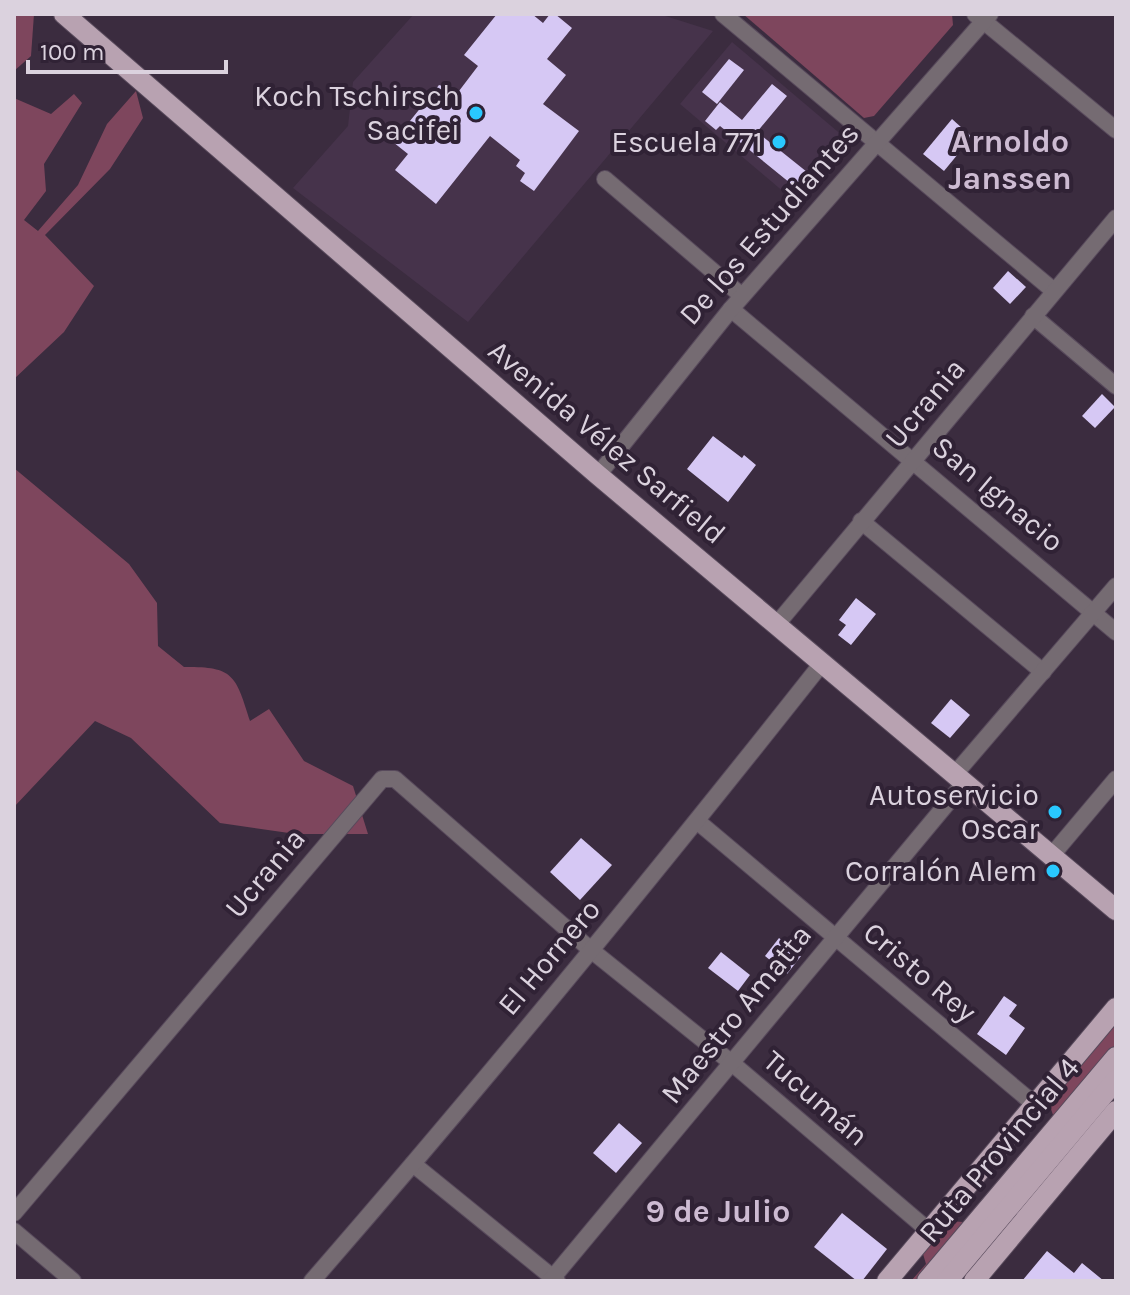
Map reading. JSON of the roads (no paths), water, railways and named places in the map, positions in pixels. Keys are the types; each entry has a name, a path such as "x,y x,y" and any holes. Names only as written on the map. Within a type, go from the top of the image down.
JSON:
{"main road":[{"name":"Avenida Vélez Sarfield","path":"64,14 598,475 1116,910"},
{"path":"887,1281 1116,1008"},
{"name":"Ruta Provincial 4","path":"927,1281 1116,1057"},
{"name":"Ruta Provincial 4","path":"947,1281 1116,1080"},
{"path":"1083,1118 1116,1103"},
{"path":"978,1280 1116,1111"}],"street":[{"path":"723,14 1054,291"},
{"name":"De los Estudiantes","path":"598,475 737,302 983,17"},
{"path":"983,17 1116,130"},
{"name":"San Ignacio","path":"605,179 914,460 1116,632"},
{"name":"Ucrania","path":"777,624 1116,218"},
{"path":"1033,316 1116,386"},
{"path":"861,521 1043,672"},
{"path":"960,778 1043,672 1116,586"},
{"name":"El Hornero","path":"312,1281 591,950 823,662"},
{"name":"Maestro Amatta","path":"554,1280 733,1064 960,778"},
{"name":"Ucrania","path":"14,1213 382,779 395,779 591,950"},
{"path":"1052,855 1116,779"},
{"name":"Cristo Rey","path":"697,821 1034,1104"},
{"name":"Tucumán","path":"591,950 733,1064 928,1230"},
{"path":"413,1164 554,1280"},
{"path":"14,1231 73,1281"}],"place":[{"name":"Koch Tschirsch Sacifei","path":"476,113"},
{"name":"Escuela 771","path":"779,142"},
{"name":"Autoservicio Oscar","path":"1055,812"},
{"name":"Corralón Alem","path":"1053,871"}],"district":[{"name":"Arnoldo Janssen","path":"1010,160"},
{"name":"9 de Julio","path":"718,1211"}]}
